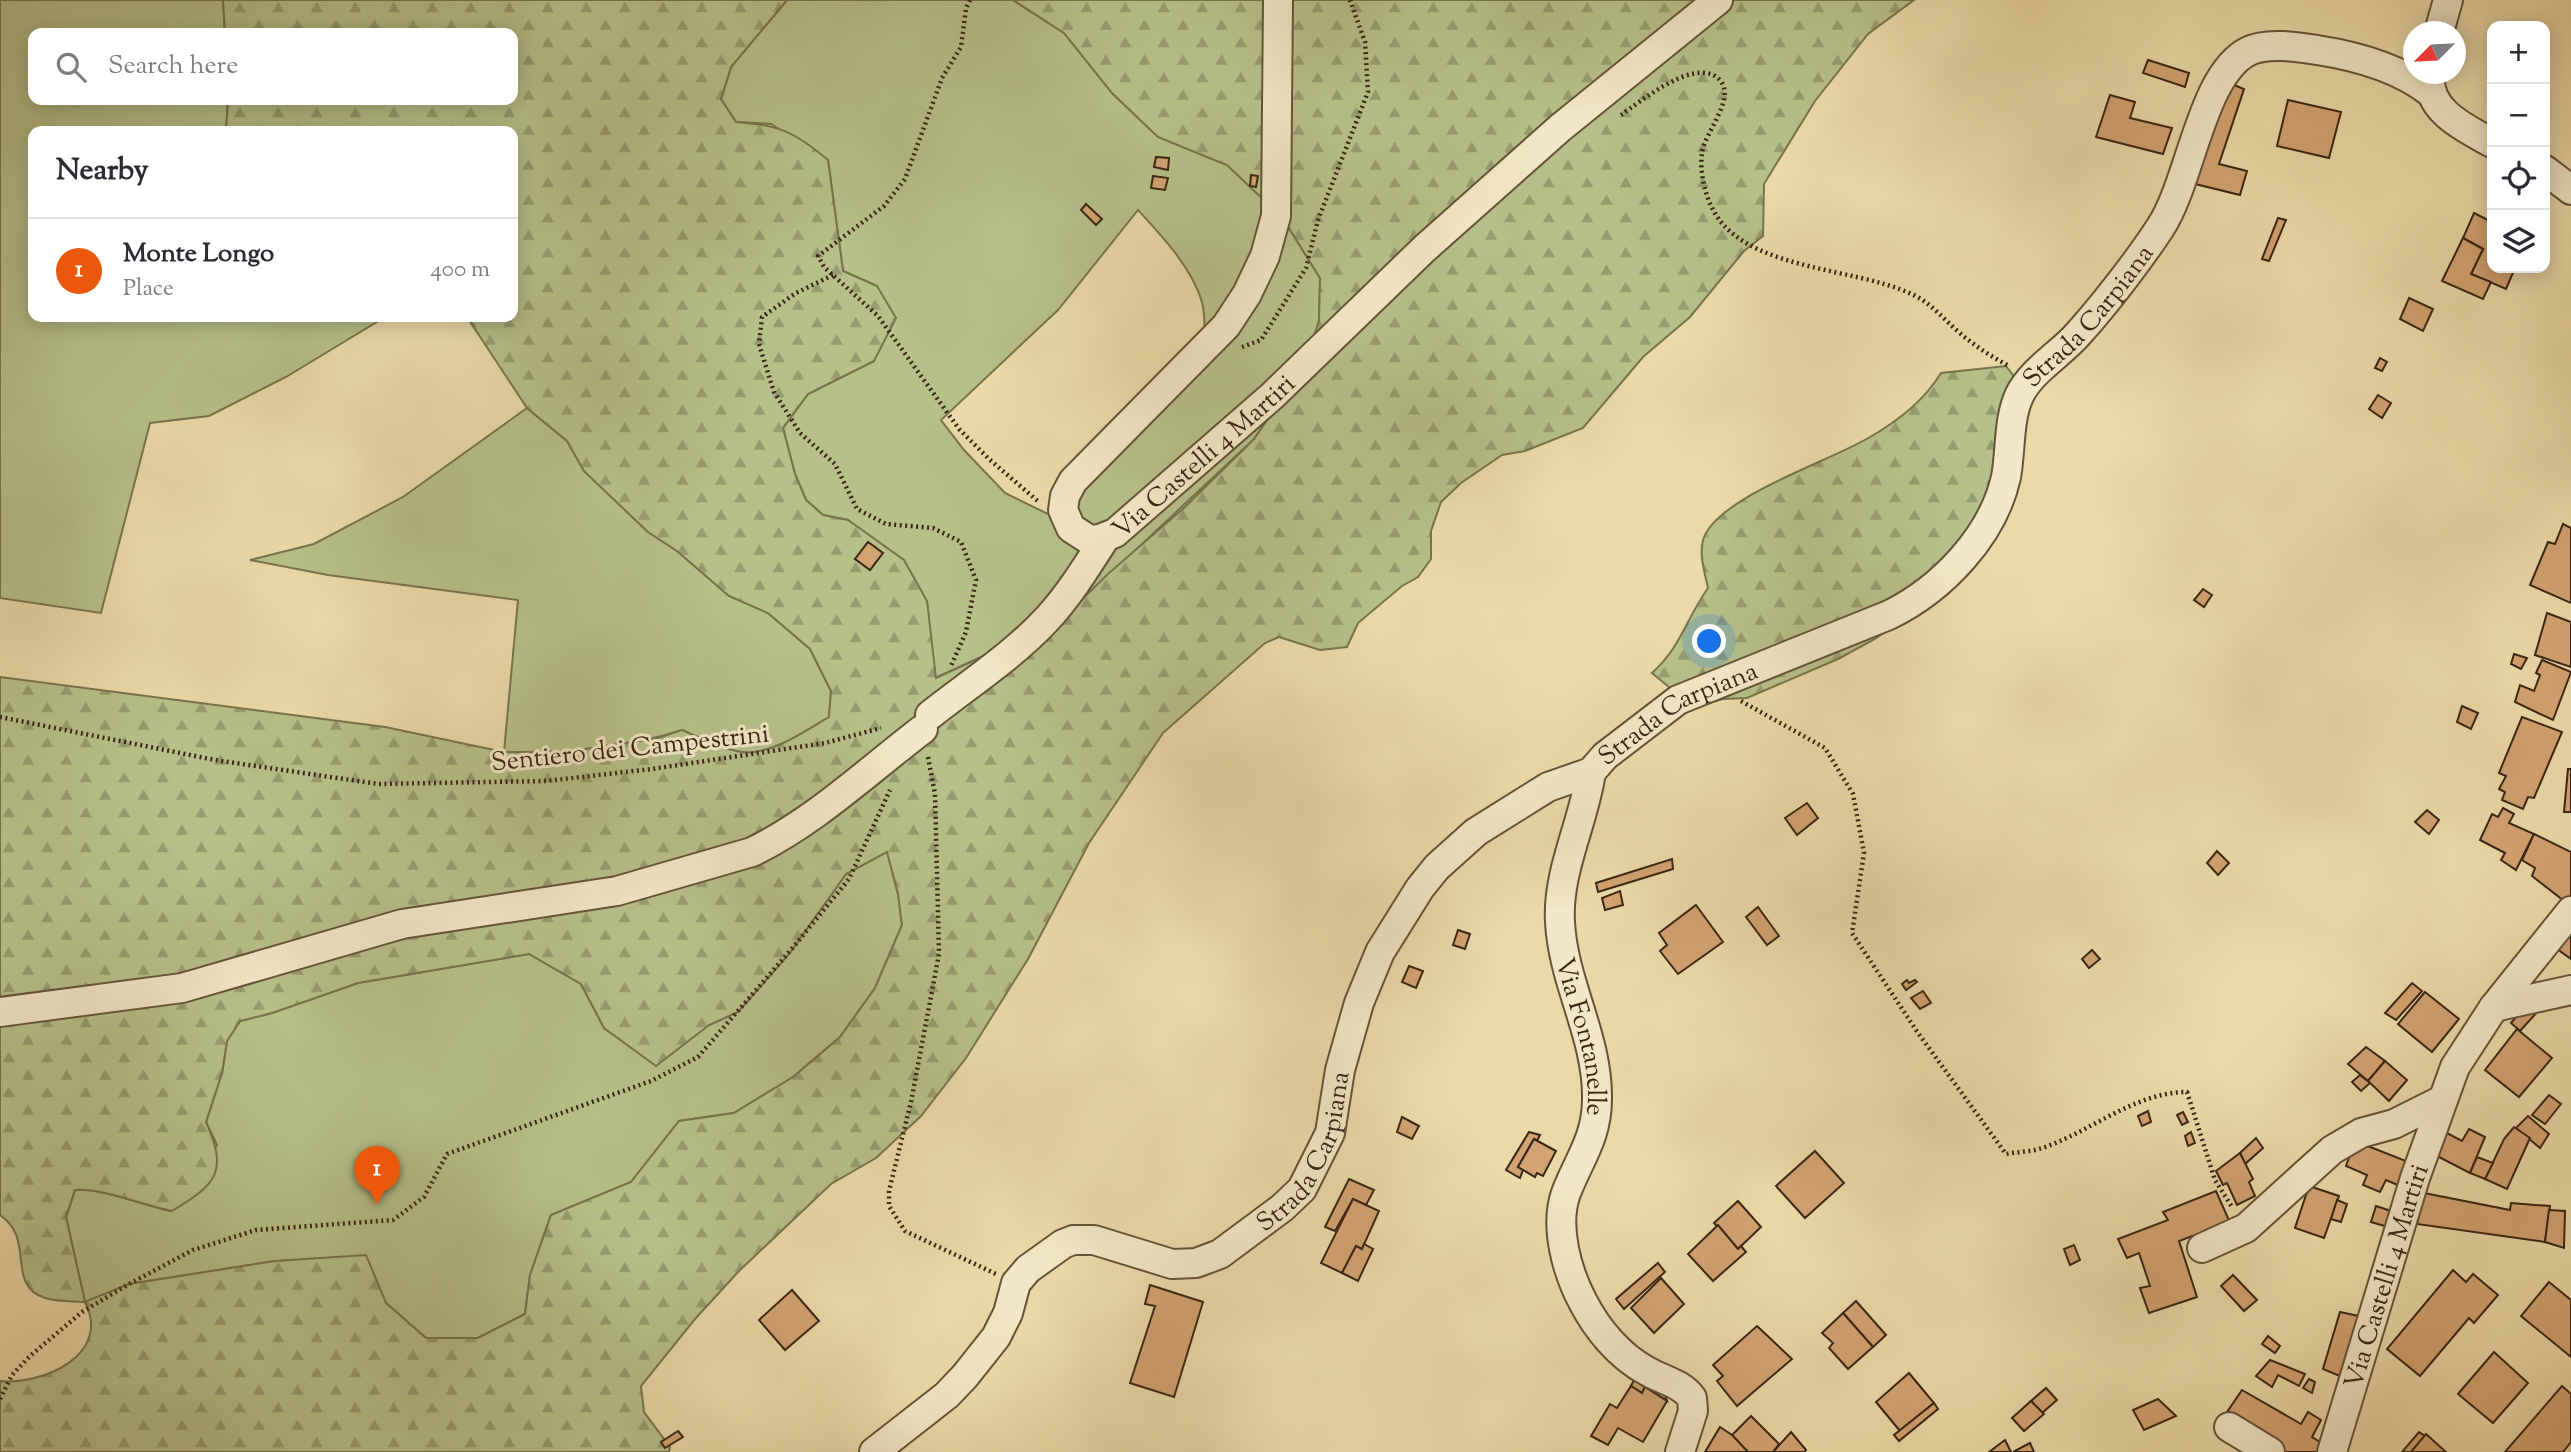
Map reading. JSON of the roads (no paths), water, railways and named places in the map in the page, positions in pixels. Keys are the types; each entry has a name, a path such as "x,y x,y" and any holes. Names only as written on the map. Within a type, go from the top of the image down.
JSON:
{"street":[{"name":"Via Castelli 4 Martiri","path":"1278,0 1276,216 1265,256 1247,294 1226,326 1069,488 1063,510 1071,528 1088,538 1105,538 1144,509 1352,321 1424,249 1560,128 1718,0"},
{"path":"2442,21 2448,0"},
{"name":"Strada Carpiana","path":"874,1452 947,1395 965,1376 996,1337 1008,1313 1016,1283 1028,1269 1063,1244 1083,1239 1172,1264 1196,1263 1220,1254 1282,1209 1309,1177 1330,1132 1340,1070 1367,980 1397,922 1420,888 1458,848 1499,816 1548,787 1591,772 1605,755 1678,700 1889,615 1927,592 1962,557 1992,514 2005,478 2014,410 2020,393 2034,375 2080,333 2160,228 2185,176 2222,75 2242,55 2250,50 2278,47 2342,53 2403,75"},
{"path":"2431,84 2449,117 2487,140"},
{"path":"2550,174 2571,190"},
{"path":"0,1012 182,988 402,924 617,891 752,852 772,842 814,812 988,671 1046,620 1079,579 1105,538"},
{"name":"Via Fontanelle","path":"1591,772 1580,829 1564,879 1560,922 1566,966 1592,1052 1597,1105 1588,1151 1562,1207 1563,1237 1578,1292 1605,1335 1634,1363 1681,1388 1692,1398 1693,1411 1680,1452"},
{"name":"Via Castelli 4 Martiri","path":"2332,1452 2415,1178 2455,1067 2494,1007 2571,911"},
{"path":"2494,1007 2571,990"},
{"name":"Via Castelli 4 Martiri","path":"2202,1248 2246,1228 2332,1150 2361,1133 2393,1124 2442,1100"},
{"path":"2229,1427 2270,1452"}],"place":[{"name":"Monte Longo","path":"377,1204"}]}
